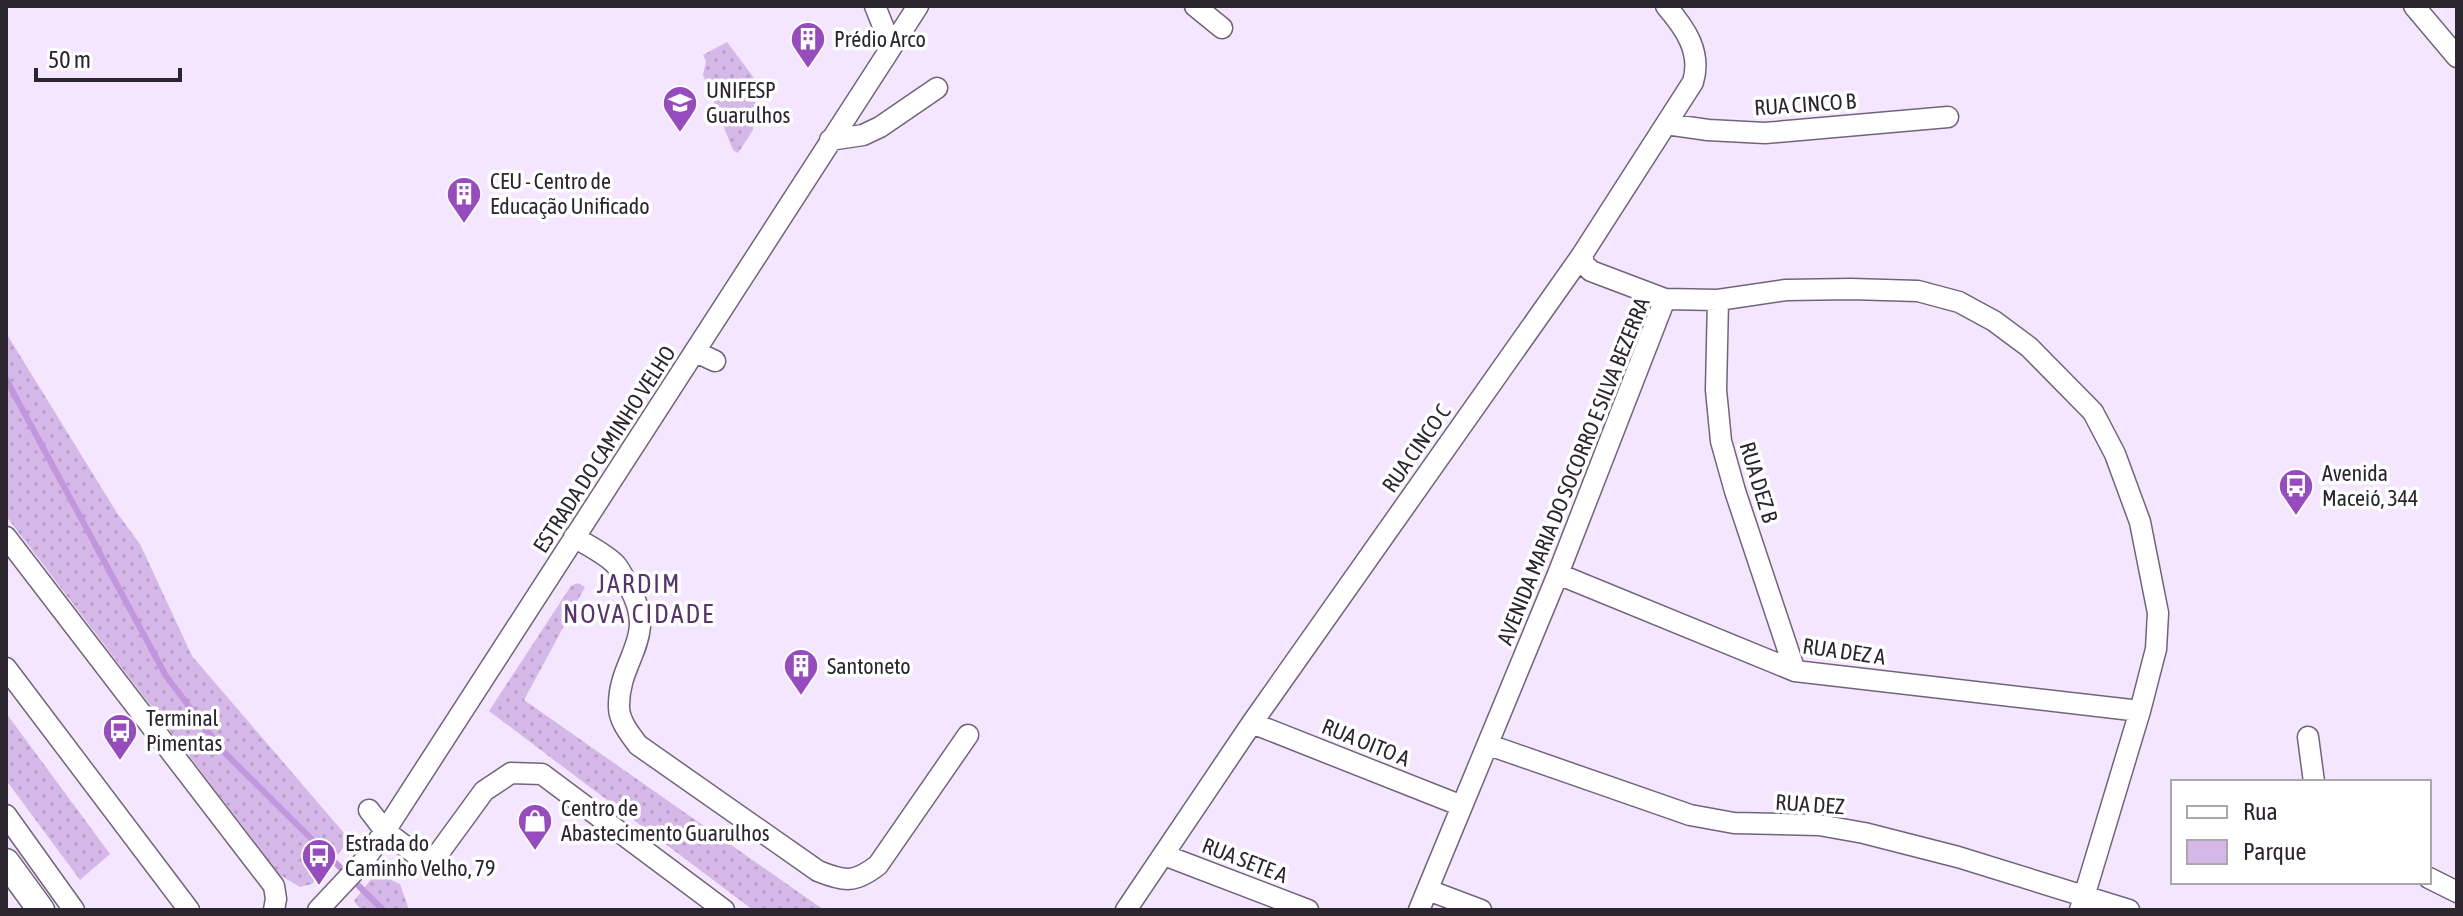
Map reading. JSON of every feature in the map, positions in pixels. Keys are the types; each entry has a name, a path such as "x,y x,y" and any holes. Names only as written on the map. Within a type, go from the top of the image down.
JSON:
{"main road":[{"path":"6,862 41,910"}],"street":[{"path":"875,6 891,46"},
{"name":"ESTRADA DO CAMINHO VELHO","path":"323,905 363,862 385,831 918,6"},
{"path":"1195,6 1222,28"},
{"name":"RUA CINCO C","path":"1126,910 1252,723 1582,255 1693,82 1698,67 1695,51 1681,23 1666,6"},
{"path":"2414,6 2457,57"},
{"path":"830,140 872,131 937,88"},
{"name":"RUA CINCO B","path":"1666,124 1765,133 1948,117"},
{"path":"1582,255 1584,264 1591,271 1665,299"},
{"name":"AVENIDA MARIA DO SOCORRO E SILVA BEZERRA","path":"1419,910 1558,574 1665,299 1718,300 1786,290 1918,291 1959,302 1994,321 2029,347 2063,379 2093,412 2115,454 2140,522 2158,613 2156,649 2083,902"},
{"name":"RUA DEZ B","path":"1718,300 1716,390 1721,441 1795,671"},
{"path":"696,352 715,361"},
{"path":"6,537 274,886 274,910"},
{"path":"574,537 615,564 637,600 641,613 638,641 622,684 619,709 625,728 638,745 656,760 818,871 845,879 862,878 878,865 968,735"},
{"name":"RUA DEZ A","path":"1558,574 1795,671 2140,711"},
{"path":"6,668 189,910"},
{"name":"RUA OITO A","path":"1252,723 1462,806"},
{"path":"2308,737 2314,780"},
{"name":"RUA DEZ","path":"1489,745 1690,815 1734,823 1819,825 1864,833 2083,902 2129,910"},
{"path":"369,810 385,831 430,865 484,791 511,773 542,774 724,910"},
{"path":"6,815 74,910"},
{"name":"RUA SETE A","path":"1164,855 1308,910"},
{"path":"2431,879 2457,892"},
{"path":"1428,890 1481,910"}],"green space":[{"path":"727,42 757,82 753,130 738,153 733,150 703,75 706,61 703,55"},
{"path":"6,333 117,513 140,544 192,656 350,840 312,884 300,887 280,875 6,516"},
{"path":"578,583 585,587 524,700 824,910 753,910 489,711 571,586"},
{"path":"6,713 110,854 80,880 6,780"},
{"path":"376,873 400,884 409,910 361,910 354,901"}],"waterway":[{"path":"6,379 166,676 223,751 383,910"}],"place":[{"name":"Prédio Arco","path":"808,70"},
{"name":"UNIFESP Guarulhos","path":"680,134"},
{"name":"CEU - Centro de Educação Unificado","path":"464,225"},
{"name":"Avenida Maceió, 344","path":"2296,517"},
{"name":"Santoneto","path":"801,697"},
{"name":"Terminal Pimentas","path":"120,762"},
{"name":"Centro de Abastecimento Guarulhos","path":"535,852"},
{"name":"Estrada do Caminho Velho, 79","path":"319,887"}],"district":[{"name":"JARDIM NOVA CIDADE","path":"639,599"}]}
